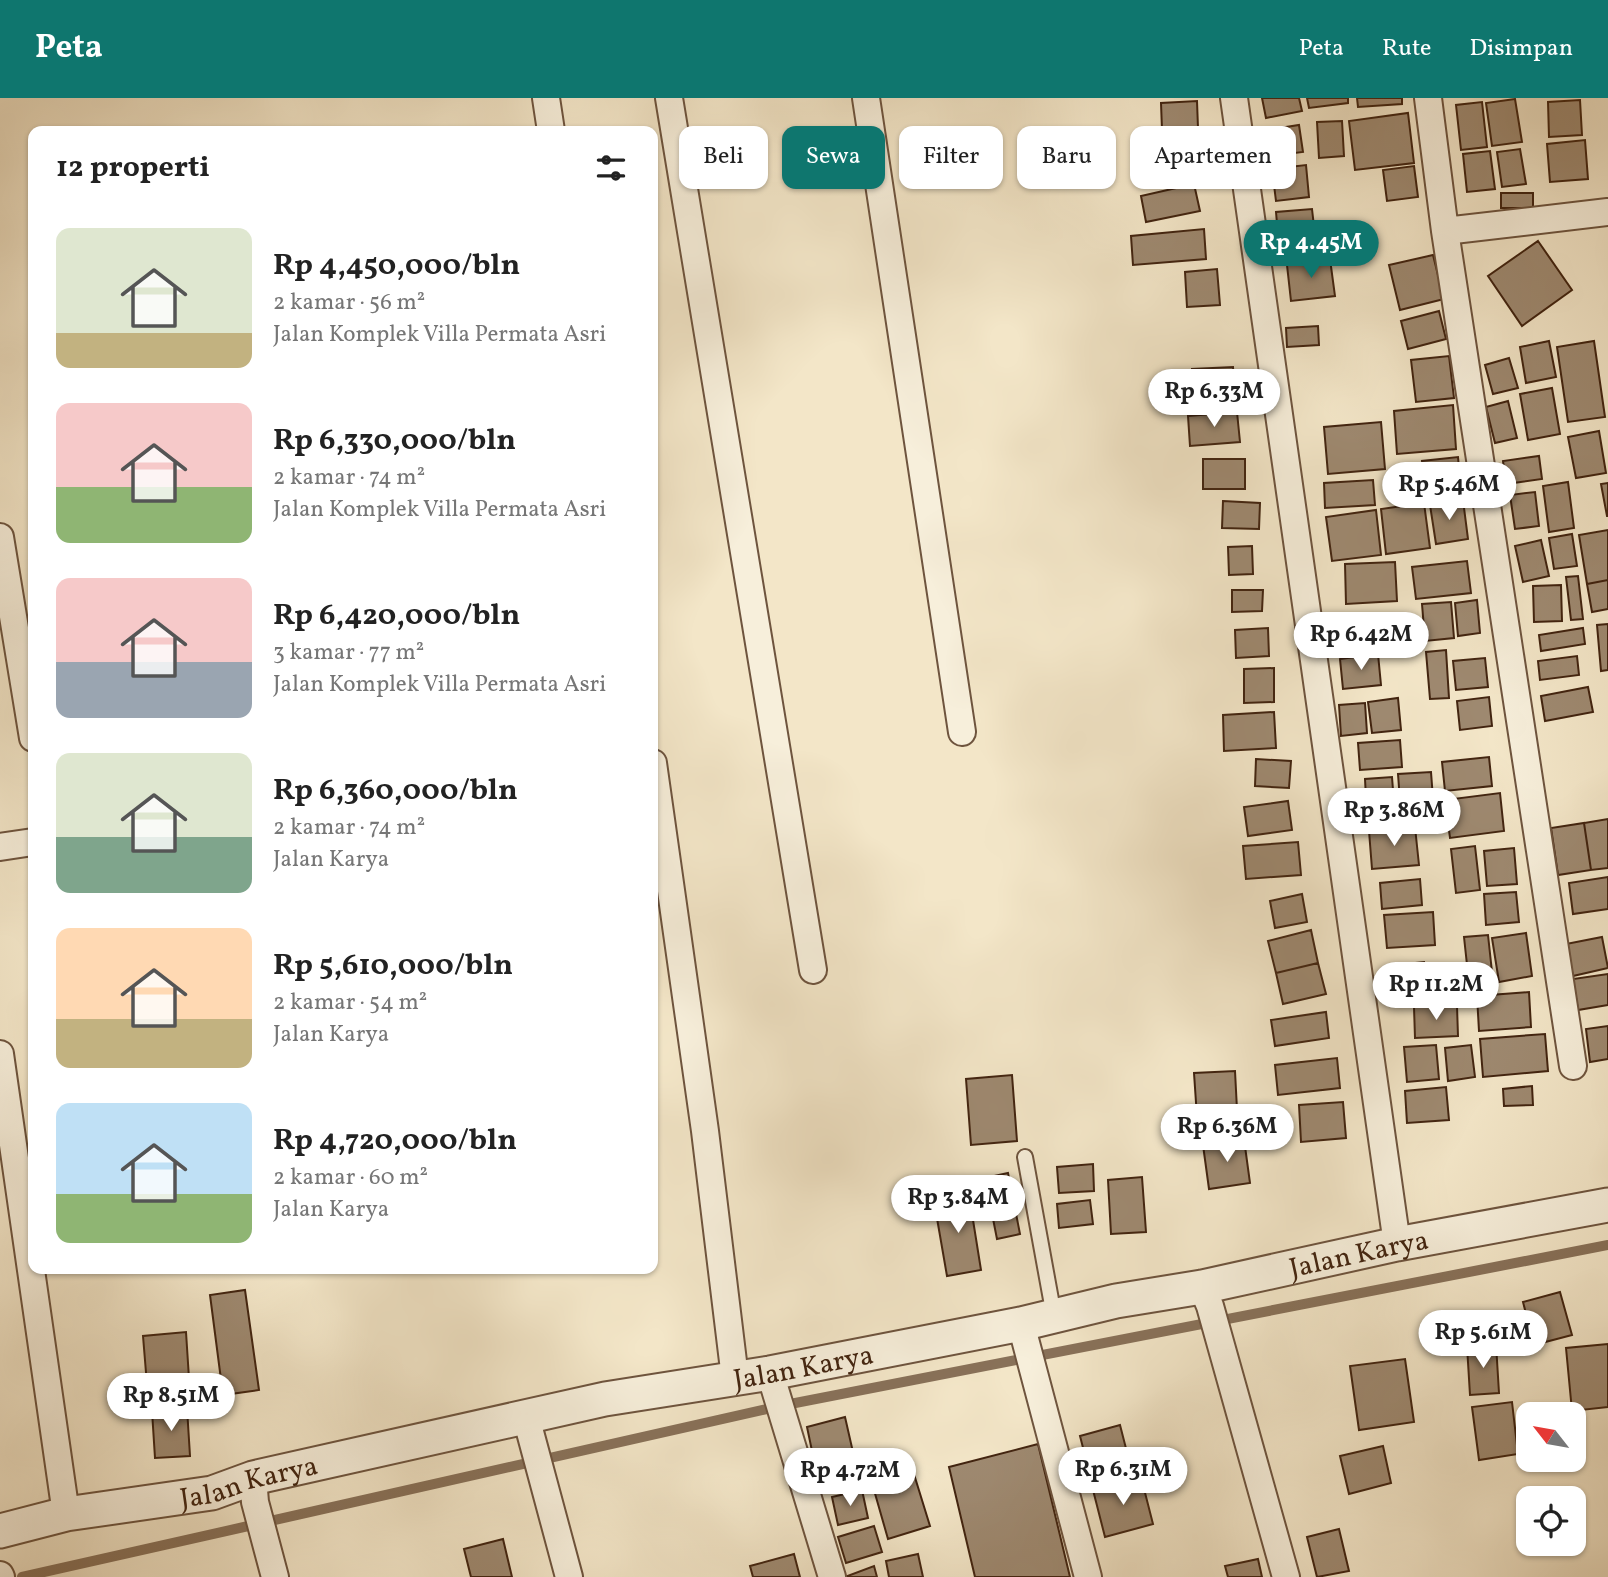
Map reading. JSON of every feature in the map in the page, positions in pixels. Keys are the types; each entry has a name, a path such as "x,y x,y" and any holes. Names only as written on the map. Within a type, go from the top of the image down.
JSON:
{"street":[{"path":"546,98 550,126"},
{"path":"669,98 813,970"},
{"path":"866,98 962,732"},
{"path":"1234,98 1397,1244"},
{"path":"1428,98 1445,231 1573,1066"},
{"path":"1445,231 1608,212"},
{"path":"0,537 28,708"},
{"path":"658,799 705,1131 735,1378"},
{"path":"0,847 28,843"},
{"path":"0,1054 28,1249"},
{"name":"Jalan Karya","path":"0,1531 66,1514 212,1493 254,1490 526,1417 605,1399 735,1378 772,1380 1023,1331 1054,1316 1116,1301 1206,1296 1397,1244 1608,1205"},
{"path":"32,1274 66,1514"},
{"path":"1206,1296 1286,1577"},
{"path":"1023,1331 1088,1577"},
{"path":"772,1380 831,1577"},
{"path":"526,1417 569,1577"},
{"path":"254,1490 273,1569"}],"lane":[{"path":"1025,1157 1054,1316"}],"building":[{"path":"1262,98 1299,98 1302,111 1266,118"},
{"path":"1307,98 1348,98 1348,103 1309,108"},
{"path":"1357,98 1402,98 1402,104 1358,107"},
{"path":"1515,99 1522,142 1492,146 1486,103"},
{"path":"1580,100 1582,135 1549,137 1548,102"},
{"path":"1197,101 1198,126 1162,126 1161,103"},
{"path":"1482,102 1487,147 1461,150 1456,105"},
{"path":"1408,113 1414,163 1355,170 1349,121"},
{"path":"1342,121 1344,156 1319,158 1317,122"},
{"path":"1299,125 1303,152 1296,153 1296,126 1292,126"},
{"path":"1585,140 1588,179 1550,182 1547,144"},
{"path":"1520,149 1526,184 1502,187 1497,152"},
{"path":"1490,151 1495,189 1467,192 1463,154"},
{"path":"1306,165 1309,197 1276,201 1274,189 1296,189 1296,166"},
{"path":"1414,166 1418,197 1387,201 1383,170"},
{"path":"1172,189 1195,189 1200,211 1146,222 1141,196"},
{"path":"1501,193 1533,193 1533,208 1501,208"},
{"path":"1312,209 1316,244 1279,247 1276,212"},
{"path":"1204,229 1206,259 1133,265 1131,236"},
{"path":"1538,241 1572,290 1522,326 1488,276"},
{"path":"1433,255 1444,299 1400,310 1389,265"},
{"path":"1330,259 1335,296 1291,301 1287,265"},
{"path":"1217,269 1220,305 1187,307 1185,272"},
{"path":"1439,311 1446,339 1408,349 1401,321"},
{"path":"1318,326 1319,345 1287,347 1286,328"},
{"path":"1549,341 1556,377 1526,383 1520,347"},
{"path":"1594,341 1605,417 1568,422 1557,347"},
{"path":"1449,356 1454,398 1416,402 1411,360"},
{"path":"1509,358 1518,388 1493,394 1485,365"},
{"path":"1233,367 1235,400 1193,401 1192,369"},
{"path":"1552,388 1560,434 1528,440 1520,394"},
{"path":"1508,401 1517,438 1495,443 1486,407"},
{"path":"1453,405 1456,449 1397,454 1394,411"},
{"path":"1237,412 1240,442 1190,446 1188,416"},
{"path":"1381,422 1385,469 1328,474 1324,427"},
{"path":"1599,431 1606,473 1576,478 1568,437"},
{"path":"1539,456 1542,479 1506,484 1503,461"},
{"path":"1458,457 1461,490 1425,494 1422,461"},
{"path":"1203,459 1245,459 1245,489 1203,489"},
{"path":"1373,480 1375,505 1325,508 1324,483"},
{"path":"1568,482 1574,528 1549,532 1543,486"},
{"path":"1608,483 1608,516 1607,516 1601,484"},
{"path":"1535,492 1539,526 1515,529 1510,495"},
{"path":"1463,500 1468,539 1436,544 1430,505"},
{"path":"1223,501 1260,503 1259,529 1222,528"},
{"path":"1424,503 1430,548 1386,554 1381,509"},
{"path":"1376,510 1381,555 1332,561 1326,517"},
{"path":"1608,530 1608,580 1587,584 1579,535"},
{"path":"1572,534 1577,566 1554,569 1549,538"},
{"path":"1541,540 1549,576 1523,582 1515,546"},
{"path":"1252,546 1253,574 1229,575 1228,547"},
{"path":"1467,561 1471,593 1416,599 1412,567"},
{"path":"1395,562 1397,601 1346,604 1345,564"},
{"path":"1578,576 1583,619 1571,620 1566,577"},
{"path":"1608,580 1608,609 1592,612 1587,584"},
{"path":"1561,585 1562,621 1534,622 1533,586"},
{"path":"1232,590 1263,590 1262,611 1232,612"},
{"path":"1477,600 1480,633 1458,636 1455,603"},
{"path":"1451,602 1454,638 1425,641 1422,604"},
{"path":"1378,617 1378,645 1335,646 1335,618"},
{"path":"1608,624 1608,670 1601,671 1597,625"},
{"path":"1268,628 1269,656 1236,658 1235,630"},
{"path":"1583,628 1585,644 1541,651 1539,635"},
{"path":"1446,650 1449,698 1430,699 1426,652"},
{"path":"1378,654 1381,685 1343,689 1340,659"},
{"path":"1577,656 1579,675 1540,680 1538,661"},
{"path":"1485,658 1488,687 1456,690 1453,661"},
{"path":"1274,668 1274,702 1244,703 1244,669"},
{"path":"1588,687 1593,712 1545,721 1541,696"},
{"path":"1489,697 1492,726 1460,730 1457,701"},
{"path":"1398,698 1401,730 1372,733 1368,702"},
{"path":"1365,703 1367,733 1341,736 1339,705"},
{"path":"1274,712 1276,748 1224,751 1223,715"},
{"path":"1400,740 1402,767 1360,770 1358,743"},
{"path":"1489,757 1492,786 1445,791 1442,762"},
{"path":"1256,759 1291,761 1289,788 1255,786"},
{"path":"1431,772 1434,812 1401,815 1398,774"},
{"path":"1392,777 1395,816 1367,818 1365,779"},
{"path":"1500,793 1504,831 1450,838 1445,800"},
{"path":"1288,801 1292,830 1248,836 1244,807"},
{"path":"1608,819 1608,868 1591,870 1584,823"},
{"path":"1584,823 1591,870 1558,875 1551,828"},
{"path":"1415,827 1419,865 1372,869 1369,831"},
{"path":"1298,842 1301,875 1246,879 1243,846"},
{"path":"1475,846 1480,890 1456,893 1451,849"},
{"path":"1514,848 1517,884 1487,886 1484,851"},
{"path":"1608,877 1608,909 1573,914 1569,883"},
{"path":"1420,879 1422,905 1382,909 1380,883"},
{"path":"1516,892 1519,922 1486,925 1484,894"},
{"path":"1302,894 1307,922 1275,928 1270,901"},
{"path":"1433,912 1435,945 1387,948 1384,915"},
{"path":"1311,930 1318,963 1276,973 1268,941"},
{"path":"1526,933 1532,976 1499,982 1492,938"},
{"path":"1488,935 1492,972 1468,974 1464,937"},
{"path":"1602,937 1608,968 1573,976 1566,944"},
{"path":"1424,962 1427,991 1391,995 1387,966"},
{"path":"1318,963 1326,994 1283,1004 1276,973"},
{"path":"1608,974 1608,1005 1578,1010 1573,979"},
{"path":"1529,992 1531,1027 1479,1031 1477,996"},
{"path":"1457,1006 1458,1036 1415,1038 1414,1007"},
{"path":"1326,1012 1329,1038 1275,1046 1271,1020"},
{"path":"1608,1026 1608,1059 1590,1062 1586,1029"},
{"path":"1545,1034 1548,1071 1483,1077 1480,1039"},
{"path":"1436,1045 1439,1079 1407,1082 1404,1047"},
{"path":"1471,1045 1475,1077 1448,1081 1445,1048"},
{"path":"1337,1058 1340,1088 1278,1095 1275,1065"},
{"path":"1235,1071 1238,1129 1198,1132 1194,1073"},
{"path":"1012,1075 1017,1141 971,1145 966,1079"},
{"path":"1532,1086 1533,1105 1504,1106 1503,1089"},
{"path":"1446,1087 1449,1120 1407,1123 1405,1091"},
{"path":"1343,1102 1346,1138 1301,1142 1299,1105"},
{"path":"1244,1139 1250,1183 1209,1189 1203,1145"},
{"path":"1093,1164 1094,1191 1059,1193 1057,1167"},
{"path":"1008,1173 1020,1234 997,1239 985,1178"},
{"path":"1142,1177 1146,1232 1111,1234 1108,1180"},
{"path":"969,1195 981,1270 947,1276 934,1201"},
{"path":"1090,1200 1093,1224 1059,1228 1057,1204"},
{"path":"245,1290 259,1390 223,1395 210,1295"},
{"path":"1560,1292 1572,1335 1534,1345 1523,1302"},
{"path":"186,1332 190,1394 148,1397 143,1336"},
{"path":"1496,1344 1499,1393 1470,1395 1467,1346"},
{"path":"1608,1344 1608,1407 1586,1409 1586,1402 1571,1402 1566,1348"},
{"path":"1405,1359 1414,1422 1359,1430 1350,1366"},
{"path":"1512,1402 1516,1454 1479,1460 1472,1407"},
{"path":"187,1408 190,1456 155,1458 152,1411"},
{"path":"845,1417 855,1461 816,1470 807,1427"},
{"path":"1120,1425 1131,1468 1091,1479 1080,1436"},
{"path":"1038,1444 1070,1577 975,1577 949,1467"},
{"path":"1383,1446 1391,1483 1349,1494 1340,1456"},
{"path":"913,1471 930,1526 888,1539 872,1483"},
{"path":"1141,1477 1153,1524 1105,1537 1093,1490"},
{"path":"862,1490 868,1518 838,1525 832,1497"},
{"path":"874,1526 882,1552 846,1563 838,1537"},
{"path":"1339,1529 1349,1571 1317,1577 1307,1537"},
{"path":"503,1539 512,1577 471,1577 464,1549"},
{"path":"794,1554 800,1577 753,1577 750,1566"},
{"path":"918,1554 923,1577 889,1577 886,1561"},
{"path":"1258,1559 1262,1577 1228,1577 1225,1566"},
{"path":"874,1566 877,1577 845,1577"}],"waterway":[{"path":"22,1577 785,1405 1608,1245"}]}
